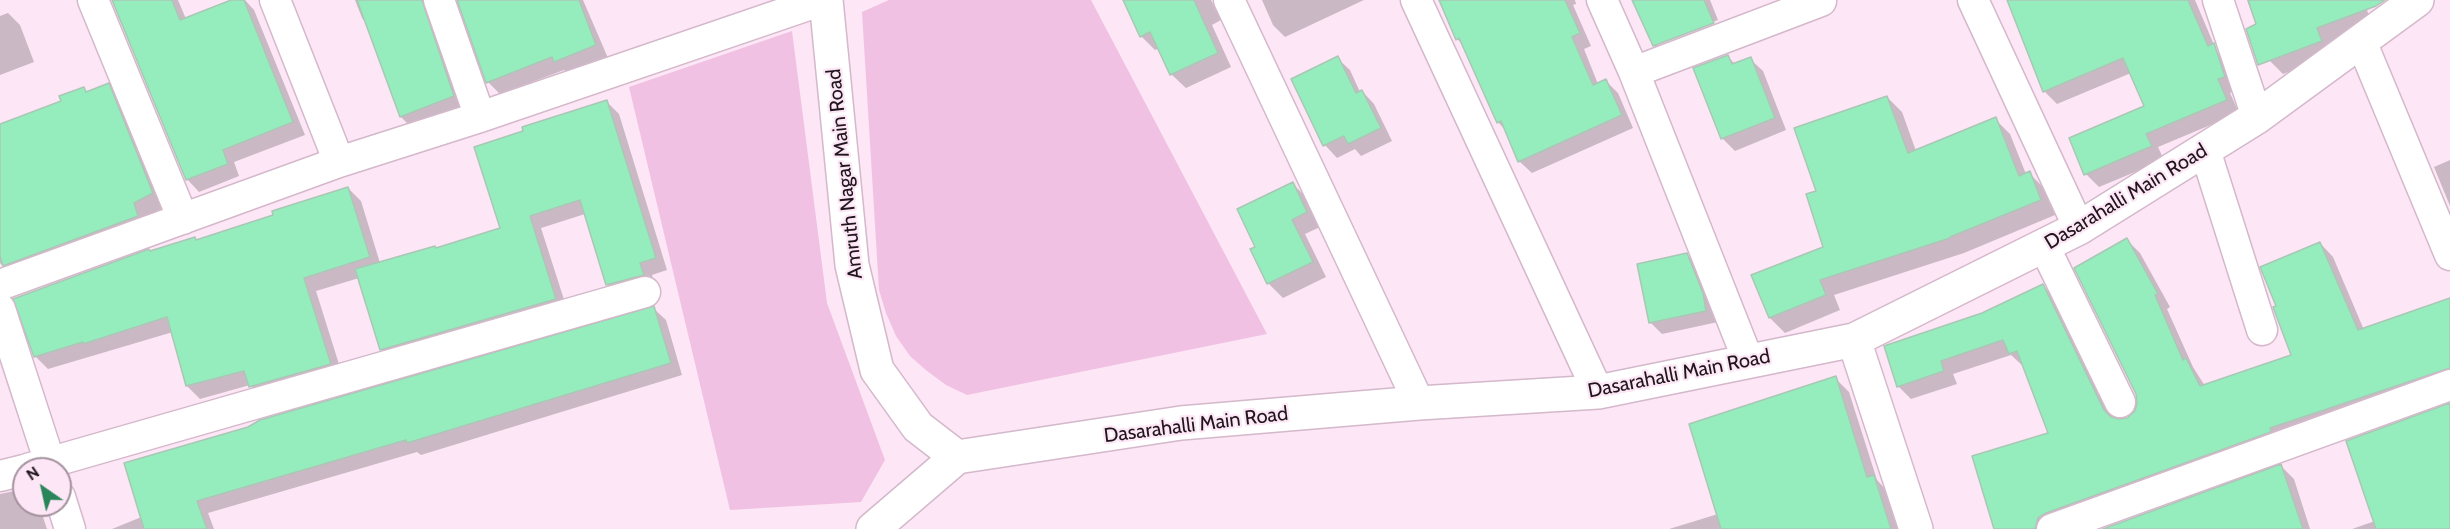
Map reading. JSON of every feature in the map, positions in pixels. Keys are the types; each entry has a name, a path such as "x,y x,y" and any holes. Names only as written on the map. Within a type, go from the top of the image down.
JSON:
{"street":[{"path":"93,0 183,219"},
{"path":"275,0 339,162"},
{"path":"439,0 480,117"},
{"path":"0,285 339,162 480,117 825,0"},
{"name":"Amruth Nagar Main Road","path":"825,0 852,265 877,370 918,427 957,457"},
{"path":"1229,0 1419,403"},
{"path":"1416,0 1598,392"},
{"path":"1602,0 1634,72 1748,360"},
{"path":"1973,0 2079,228"},
{"path":"2218,0 2257,117"},
{"path":"1634,72 1821,1"},
{"name":"Dasarahalli Main Road","path":"957,457 1181,423 1419,403 1598,392 1854,340 2079,228 2257,117 2361,41 2406,4"},
{"path":"2361,41 2450,255"},
{"path":"2205,150 2262,330"},
{"path":"2044,246 2120,402"},
{"path":"72,458 645,292"},
{"path":"0,309 35,457"},
{"path":"1854,340 1916,529"},
{"path":"2052,529 2450,385"},
{"path":"873,529 957,457"}],"shaded area":[{"path":"889,0 1091,0 1267,334 967,395 946,385 910,356 896,336 879,290 862,12"},
{"path":"792,31 827,303 885,460 861,502 730,510 629,87"}],"building":[{"path":"112,0 172,0 180,20 231,0 244,0 293,122 223,150 228,164 186,180"},
{"path":"357,0 422,0 454,96 400,117"},
{"path":"457,0 579,0 596,45 554,62 552,57 486,83"},
{"path":"1123,0 1194,0 1218,53 1170,75 1150,32 1140,37"},
{"path":"1439,0 1565,0 1580,33 1572,37 1593,85 1606,79 1622,115 1518,162 1501,121 1497,123 1459,38 1456,40"},
{"path":"1632,0 1704,0 1714,23 1653,46"},
{"path":"2007,0 2188,0 2208,46 2214,43 2225,77 2218,79 2227,100 2146,134 2152,146 2084,175 2069,138 2144,106 2123,58 2043,92"},
{"path":"2248,0 2385,0 2376,6 2317,28 2322,41 2258,65 2246,29 2256,24"},
{"path":"1728,55 1732,64 1751,57 1775,118 1721,139 1693,68"},
{"path":"1338,56 1356,93 1362,90 1381,128 1348,144 1344,136 1323,146 1291,79"},
{"path":"109,83 153,193 134,203 138,216 3,266 0,256 0,124 61,101 59,96 84,87 86,92"},
{"path":"1887,96 1908,153 1996,117 2019,176 2030,171 2041,200 1950,238 1820,280 1826,295 1769,318 1751,275 1823,247 1806,194 1816,191 1794,128"},
{"path":"607,100 656,258 640,263 644,275 606,285 580,200 530,216 556,299 380,350 355,269 435,246 436,248 500,228 474,147 523,131 522,127"},
{"path":"1293,182 1307,212 1292,220 1313,262 1267,284 1250,249 1255,247 1237,209"},
{"path":"348,187 370,257 304,278 331,364 249,387 244,371 186,386 167,317 34,357 13,299 149,249 150,251 195,237 196,240 273,215 272,211"},
{"path":"2127,238 2158,294 2155,295 2183,360 2186,358 2200,386 2291,355 2273,307 2276,306 2260,267 2320,242 2358,330 2450,298 2450,368 2270,428 2271,432 2046,513 2038,518 2035,529 1994,529 1972,456 2048,433 2017,351 2009,354 2003,340 1941,361 1944,371 1897,387 1884,346 1982,313 2043,284 2104,410 2111,417 2127,418 2135,411 2136,394 2074,268"},
{"path":"1687,253 1703,293 1706,311 1649,323 1637,264"},
{"path":"654,306 671,363 407,443 406,440 197,501 207,529 144,529 124,463 248,427 260,420"},
{"path":"1836,376 1867,477 1874,475 1891,529 1721,529 1689,424"},
{"path":"2450,403 2450,529 2376,529 2346,441"},
{"path":"2281,464 2303,529 2103,529"}]}
